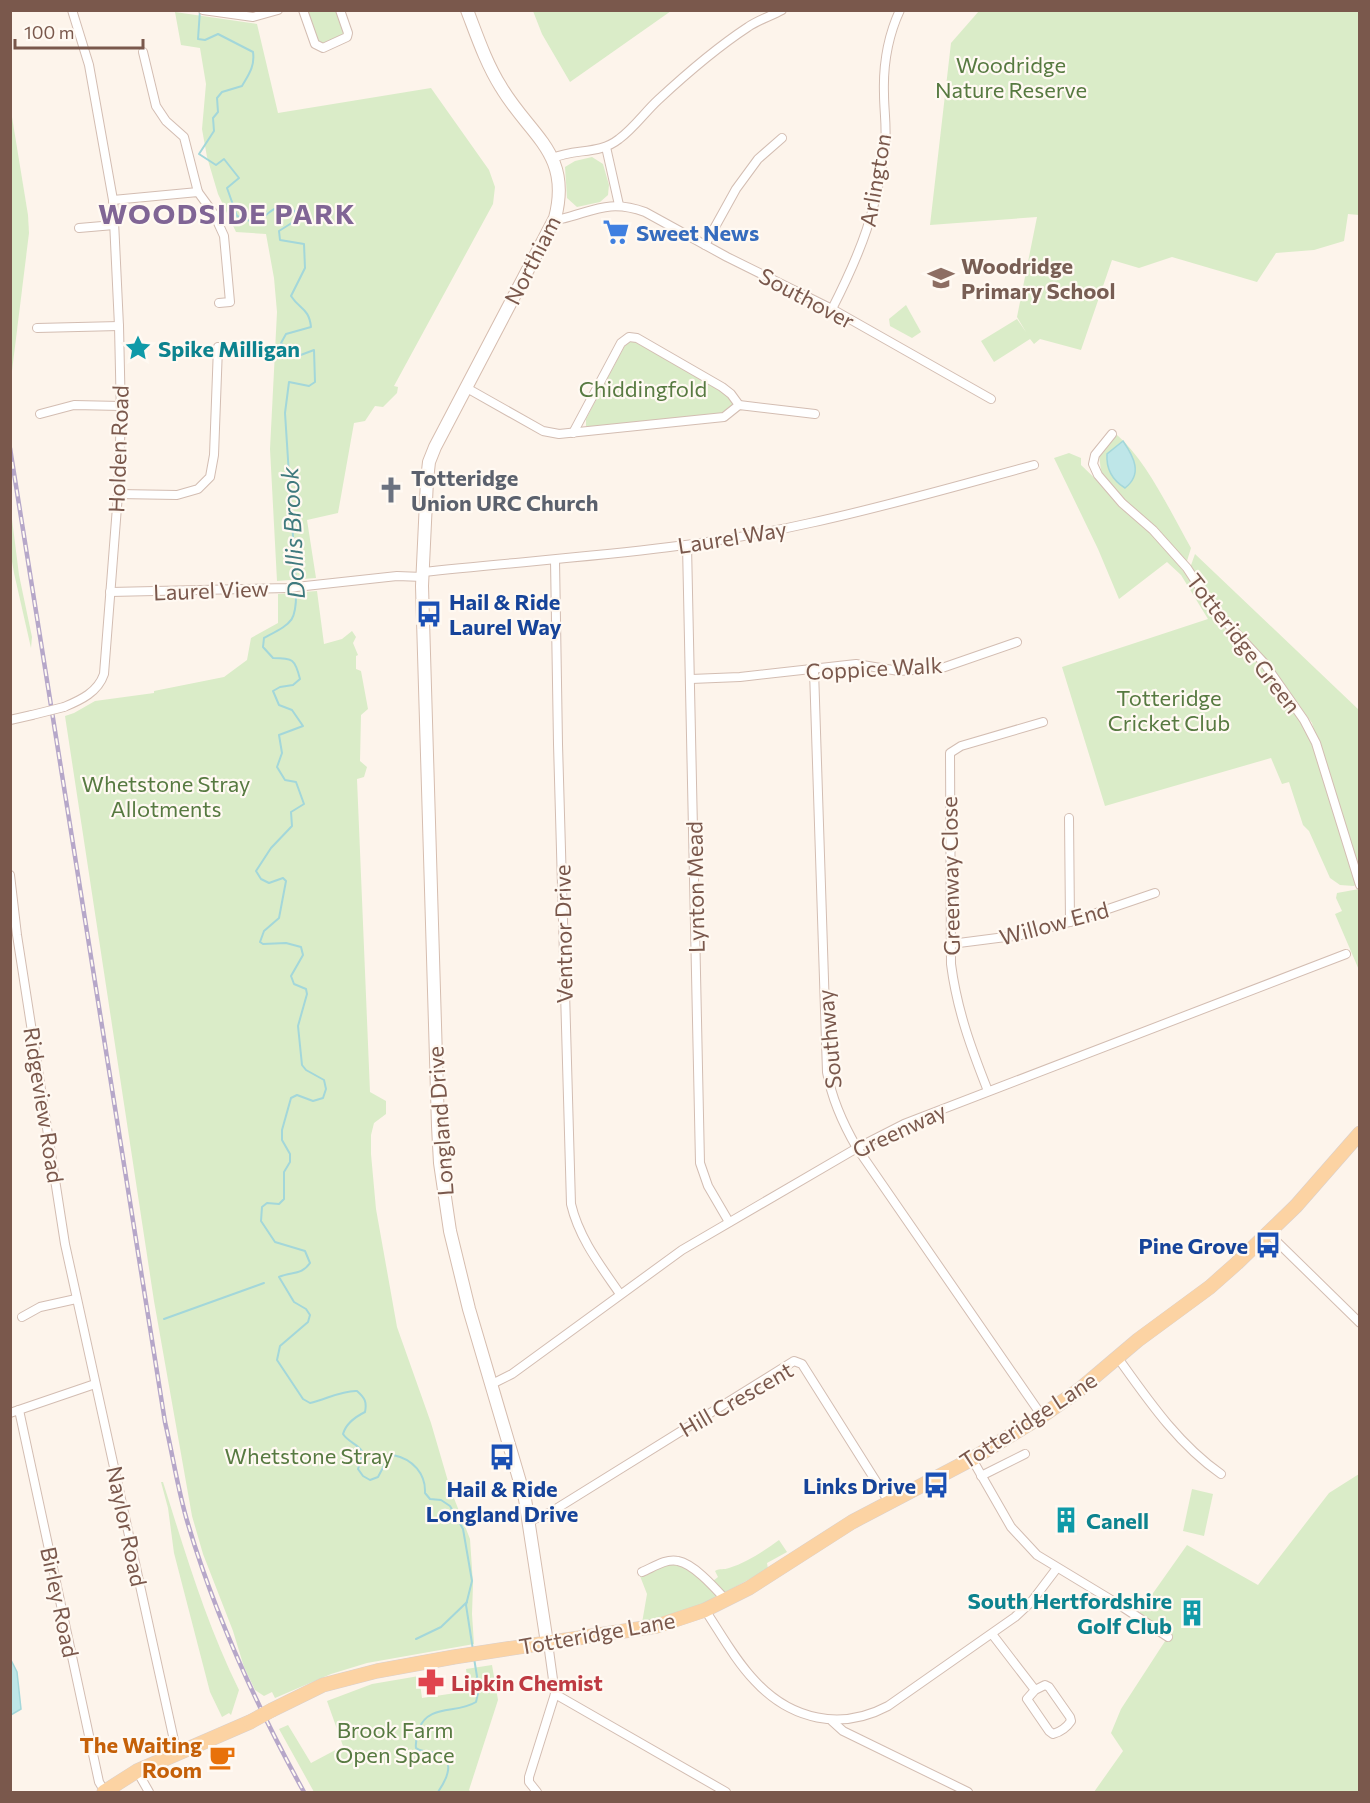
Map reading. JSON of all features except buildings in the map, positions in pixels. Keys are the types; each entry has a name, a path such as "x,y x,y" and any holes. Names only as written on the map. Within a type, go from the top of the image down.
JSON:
{"main road":[{"name":"Totteridge Lane","path":"104,1792 137,1771 250,1722 336,1680 454,1657 647,1628 705,1610 726,1600 768,1577 852,1522 972,1459 1079,1390 1138,1340 1210,1287 1268,1233 1359,1133"}],"street":[{"name":"Holden Road","path":"10,720 64,707 88,695 101,681 104,674 118,494 121,406 113,200 89,64 72,10"},
{"path":"207,11 252,17 278,10"},
{"path":"303,10 315,44 323,48 347,37 348,33 340,10"},
{"path":"466,10 483,52 501,87 517,111 546,145 553,158 566,154 593,152 619,139 694,68 750,25 782,10"},
{"name":"Arlington","path":"832,309 861,249 877,198 885,142 885,53 900,10"},
{"path":"143,52 156,106 166,121 184,137 198,192 214,214 224,236 230,302 219,303"},
{"path":"705,245 736,189 758,159 782,138"},
{"path":"606,147 619,205"},
{"name":"Northiam","path":"422,578 429,462 465,387 555,218 560,193 553,158"},
{"path":"113,200 198,192"},
{"name":"Southover","path":"555,218 561,219 603,207 619,205 645,212 832,309 991,399"},
{"path":"79,228 114,225"},
{"path":"37,328 119,326"},
{"path":"573,433 621,343 629,338 637,338 722,387 739,405"},
{"path":"118,494 177,495 198,489 210,477 214,455 218,347"},
{"path":"465,387 543,431 559,434 724,417 739,405 815,414"},
{"path":"40,414 74,405 121,406"},
{"name":"Totteridge Green","path":"1112,434 1095,455 1093,464 1098,475 1187,568 1213,608 1264,663 1304,720 1316,742 1359,885"},
{"name":"Laurel Way","path":"312,586 397,576 422,578 687,545 810,524 1034,465"},
{"name":"Lynton Mead","path":"687,545 700,1163 708,1186 729,1222"},
{"name":"Ventnor Drive","path":"555,560 571,1204 576,1225 584,1241 620,1294"},
{"name":"Longland Drive","path":"422,578 440,1162 456,1259 530,1521 548,1643"},
{"name":"Laurel View","path":"110,592 312,586"},
{"name":"Coppice Walk","path":"691,679 814,670 856,664 899,671 942,668 1017,642"},
{"name":"Southway","path":"814,670 827,1072 830,1087 842,1121 857,1148 1042,1416"},
{"name":"Greenway Close","path":"988,1091 956,998 951,964 950,753 955,748 1043,723"},
{"path":"1069,818 1070,922"},
{"name":"Ridgeview Road","path":"10,875 14,936 76,1299"},
{"name":"Willow End","path":"951,944 1021,935 1070,922 1155,893"},
{"name":"Greenway","path":"492,1384 512,1374 673,1256 857,1148 904,1124 1346,954"},
{"path":"1268,1233 1358,1319"},
{"path":"22,1317 40,1307 76,1299"},
{"name":"Naylor Road","path":"76,1299 177,1754"},
{"name":"Totteridge Lane","path":"1118,1358 1178,1437 1221,1474"},
{"name":"Hill Crescent","path":"530,1521 552,1512 794,1361 802,1364 888,1502"},
{"path":"15,1412 95,1384"},
{"name":"Birley Road","path":"15,1412 99,1782 104,1792"},
{"path":"981,1476 1025,1454"},
{"path":"972,1459 1019,1537 1037,1555 1119,1604 1168,1637"},
{"path":"642,1572 667,1561 679,1561 695,1570 726,1600"},
{"path":"705,1610 737,1659 765,1692 789,1707 832,1721 856,1719 881,1709 992,1634 1027,1607 1057,1568"},
{"path":"992,1634 1035,1690"},
{"path":"537,1792 529,1782 529,1777 555,1694 548,1643"},
{"path":"1049,1687 1070,1717 1071,1721 1068,1725 1053,1734 1049,1731 1027,1699 1035,1690 1049,1687"},
{"path":"555,1694 726,1792"},
{"path":"832,1721 843,1731 968,1792"},
{"path":"137,1771 149,1792"}],"green space":[{"path":"307,11 337,11 344,35 322,44 318,42"},
{"path":"533,11 671,11 570,82 542,34"},
{"name":"Woodridge Nature Reserve","path":"979,11 1359,11 1359,215 1348,214 1344,241 1314,250 1276,253 1257,282 1172,257 1139,268 1112,260 1081,350 1040,339 1034,344 1030,339 994,362 981,341 1017,319 1026,332 1017,317 1037,217 930,225 951,43"},
{"path":"175,12 257,24 278,113 431,88 489,170 495,187 493,204 394,386 398,387 397,393 383,407 375,406 365,421 354,423 338,513 307,520 316,578 277,581 270,449 277,312 274,278 266,234 236,232 218,194 207,157 202,129 206,84 200,48 181,45"},
{"path":"11,111 29,233 11,379"},
{"path":"592,157 603,164 609,185 608,195 600,202 577,207 567,198 565,167 575,161"},
{"path":"906,305 921,332 912,338 890,326 889,319"},
{"name":"Chiddingfold","path":"629,342 635,342 726,393 733,403 728,411 721,415 589,429 586,426 586,419 624,347"},
{"path":"1117,435 1138,459 1167,504 1191,548 1187,561 1184,561 1111,486 1101,471 1099,455"},
{"name":"Totteridge Cricket Club","path":"1069,453 1081,458 1081,465 1155,536 1192,582 1216,620 1278,685 1310,736 1356,884 1354,886 1340,885 1330,878 1309,831 1303,825 1289,782 1282,784 1271,758 1105,806 1062,667 1208,619 1181,575 1167,562 1119,599 1098,549 1054,458"},
{"path":"11,511 19,575 32,637 31,648 10,550"},
{"path":"1195,554 1359,710 1359,878 1312,723 1277,674 1215,607 1190,568"},
{"name":"Whetstone Stray","path":"317,591 324,644 342,639 352,631 356,637 353,643 358,655 356,656 356,669 361,671 368,709 361,715 360,761 367,767 364,777 357,779 370,1092 386,1101 386,1114 374,1123 371,1135 376,1209 397,1327 431,1423 450,1488 470,1539 474,1644 367,1663 331,1674 275,1698 272,1692 264,1696 255,1690 244,1667 233,1631 203,1554 192,1516 154,1301 65,716 95,701 154,693 154,691 224,677 247,660 251,638 278,623 278,594"},
{"path":"1359,889 1359,970 1335,914 1342,911 1336,898 1337,893"},
{"path":"1359,1474 1359,1792 1094,1792 1123,1751 1111,1733 1121,1709 1169,1635 1139,1613 1187,1545 1258,1585 1329,1493"},
{"path":"161,1482 163,1482 206,1613 239,1690 231,1715 229,1713 222,1717 210,1692 174,1553 168,1508"},
{"path":"1192,1489 1213,1494 1204,1536 1183,1531"},
{"path":"779,1540 787,1552 767,1563 768,1569 698,1607 642,1623 647,1594 640,1576 668,1564 678,1564 713,1581 718,1577 715,1571 742,1563"},
{"name":"Brook Farm Open Space","path":"492,1665 498,1700 469,1790 471,1792 314,1792 279,1729 288,1725 311,1763 343,1746 327,1701 372,1684 419,1676 422,1698 469,1691 466,1669"}],"water":[{"path":"1123,441 1135,465 1134,477 1125,488 1111,474 1107,459 1107,454"},
{"path":"11,1660 17,1672 21,1709 11,1715"}],"waterway":[{"name":"Dollis Brook","path":"200,10 198,39 205,40 218,34 253,52 253,62 242,86 222,92 217,98 218,112 213,118 214,131 199,154 216,165 224,159 239,178 227,188 237,216 258,224 273,210 284,206 290,207 298,219 279,231 280,240 304,244 305,268 291,296 308,316 311,327 286,334 281,343 288,351 298,356 314,350 315,382 309,386 289,382 285,413 296,583"},
{"name":"Dollis Brook","path":"296,589 294,615 287,625 264,638 263,647 273,658 285,658 292,661 300,679 293,685 280,687 273,691 279,705 292,710 303,726 279,735 282,753 277,767 285,780 296,782 304,804 291,812 292,826 271,848 256,871 261,879 269,883 283,878 286,881 279,918 264,931 260,942 263,944 286,943 301,947 303,955 291,976 294,984 306,989 307,994 298,1026 302,1065 306,1070 324,1080 326,1089 323,1098 313,1101 297,1095 291,1098 282,1130 282,1140 290,1154 290,1162 284,1172 284,1199 279,1204 267,1203 262,1207 261,1221 275,1242 305,1251 310,1263 299,1272 279,1277 294,1302 306,1309 310,1315 308,1322 280,1346 277,1360 303,1399 310,1403 351,1391 357,1391 365,1400 365,1412 351,1421 343,1434 363,1453 358,1469 363,1476 370,1480 378,1477 388,1458 393,1455 400,1457 417,1468 425,1486 425,1493 430,1499 441,1500 450,1506 463,1529 472,1581 466,1605 473,1650"},
{"path":"164,1319 264,1283"},
{"path":"416,1639 441,1627 467,1602"},
{"name":"Dollis Brook","path":"438,1792 445,1780 447,1762 439,1754 416,1748 417,1736 423,1721 429,1716 476,1702 479,1689 474,1658"}],"railway":[{"path":"10,448 165,1422 178,1486 211,1594 254,1695 304,1792"}],"place":[{"name":"Sweet News","path":"616,232"},
{"name":"Woodridge Primary School","path":"941,278"},
{"name":"Spike Milligan","path":"138,348"},
{"name":"Totteridge Union URC Church","path":"391,490"},
{"name":"Hail & Ride Laurel Way","path":"429,614"},
{"name":"Pine Grove","path":"1268,1245"},
{"name":"Hail & Ride Longland Drive","path":"502,1457"},
{"name":"Links Drive","path":"936,1485"},
{"name":"Canell","path":"1066,1520"},
{"name":"South Hertfordshire Golf Club","path":"1192,1613"},
{"name":"Lipkin Chemist","path":"431,1682"},
{"name":"The Waiting Room","path":"222,1757"}],"district":[{"name":"WOODSIDE PARK","path":"227,213"}],"park label":[{"name":"Whetstone Stray Allotments","path":"166,796"}]}
